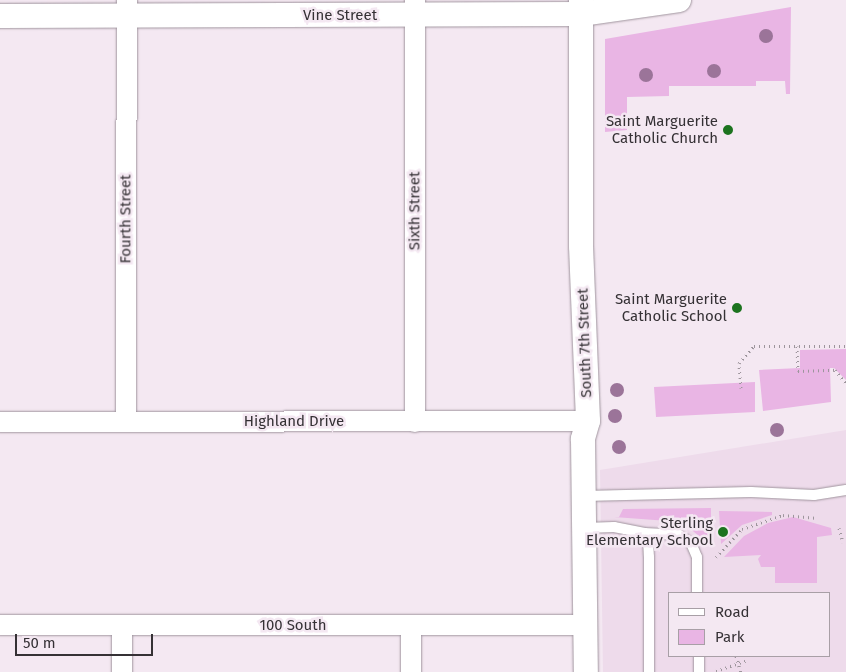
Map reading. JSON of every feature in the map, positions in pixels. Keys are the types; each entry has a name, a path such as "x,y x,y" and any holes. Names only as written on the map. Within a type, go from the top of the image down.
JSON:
{"street":[{"name":"Vine Street","path":"0,16 127,8 581,7 679,0"},
{"name":"South 7th Street","path":"581,7 581,246 588,421 583,439 586,672"},
{"name":"Fourth Street","path":"126,422 127,8"},
{"name":"Sixth Street","path":"415,8 415,422"},
{"name":"Highland Drive","path":"0,422 588,421"},
{"name":"100 South","path":"0,625 585,625"},
{"path":"122,625 122,672"},
{"path":"411,626 411,672"}],"lane":[{"path":"584,496 751,492 814,495 846,490"},
{"path":"584,528 614,527 644,533 679,535 692,543 697,557 697,592"},
{"path":"644,533 648,548 649,672"},
{"path":"698,657 699,672"}],"path":[{"path":"741,388 739,363 754,346 846,346"},
{"path":"797,346 798,371 835,370 846,383"},
{"path":"716,557 742,530 783,515 818,518"},
{"path":"839,528 843,542"},
{"path":"736,657 737,664 742,672"},
{"path":"716,671 748,660"}],"shaded area":[{"name":"Sterling Elementary School","path":"846,430 846,672 603,672 600,470"}],"green space":[{"path":"791,7 790,94 786,94 785,81 756,81 756,86 669,86 669,96 627,97 627,130 605,132 605,39"},
{"path":"846,349 846,380 834,368 830,368 831,402 763,411 759,370 800,368 800,350"},
{"path":"755,382 755,412 656,417 654,387"},
{"path":"711,508 711,546 682,522 614,517 619,517 623,509"},
{"path":"719,511 772,512 772,515 742,525 721,544"},
{"path":"793,517 831,528 832,535 817,537 817,583 775,583 775,567 761,567 758,559 761,555 724,557 744,536 768,523"}],"place":[{"name":"Saint Marguerite Catholic Church","path":"728,130"},
{"name":"Saint Marguerite Catholic School","path":"737,308"},
{"name":"Sterling Elementary School","path":"723,532"}]}
